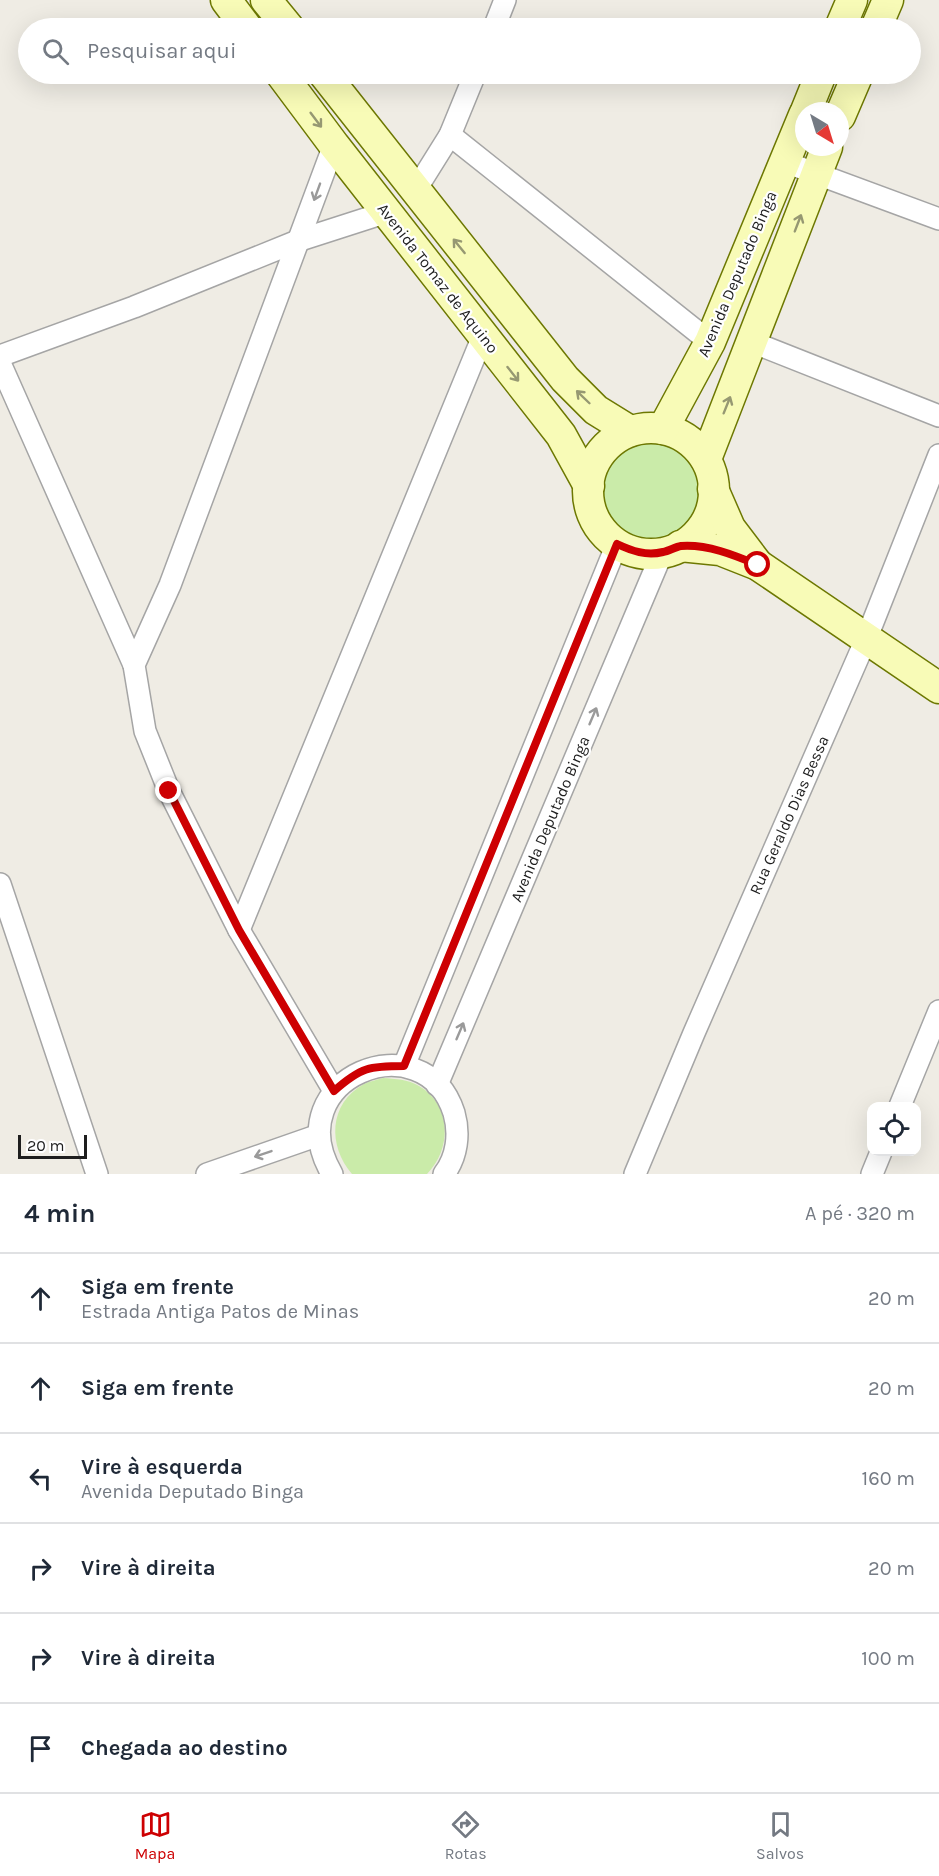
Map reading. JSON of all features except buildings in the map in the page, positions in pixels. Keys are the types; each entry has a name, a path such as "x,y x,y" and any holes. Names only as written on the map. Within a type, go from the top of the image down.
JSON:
{"street":[{"path":"226,0 240,18"},
{"path":"266,0 281,18"},
{"path":"498,18 506,0"},
{"path":"844,18 852,0"},
{"path":"880,18 888,0"},
{"name":"Avenida Tomaz de Aquino","path":"288,84 561,435 589,486"},
{"path":"332,84 565,379 596,410 630,431"},
{"path":"415,191 450,135 471,84"},
{"path":"810,102 817,84"},
{"path":"846,102 854,84"},
{"path":"450,135 710,342"},
{"name":"Avenida Deputado Binga","path":"663,429 710,342 795,137"},
{"path":"134,666 170,585 334,145"},
{"path":"785,162 822,160 939,219"},
{"path":"705,459 822,160"},
{"path":"0,356 134,307 300,240 387,212"},
{"path":"239,930 483,336"},
{"path":"752,342 939,416"},
{"path":"0,363 134,666 145,730 165,781 239,930 334,1091"},
{"path":"671,550 696,535 707,520 714,500 713,478 705,459 695,445 680,435 663,429 646,428 630,431 611,442 597,458 589,476 588,496 592,515 602,532 617,544 632,551 647,554 671,550 720,550 758,565 939,688"},
{"name":"Rua Geraldo Dias Bessa","path":"634,1174 867,637 939,455"},
{"path":"713,489 729,528 758,565"},
{"path":"404,1066 617,544"},
{"name":"Avenida Deputado Binga","path":"437,1085 671,550"},
{"path":"0,884 97,1174"},
{"path":"902,1102 939,1011"},
{"path":"332,1174 322,1158 318,1135 323,1112 334,1091 352,1075 375,1066 404,1066 420,1072 437,1085 450,1102 457,1124 457,1146 450,1167 444,1174"},
{"path":"207,1174 318,1135"},
{"path":"872,1174 880,1156"}],"green space":[{"path":"649,436 670,440 688,452 700,470 704,491 700,512 688,530 670,542 649,546 628,542 610,530 598,512 594,491 598,470 610,452 628,440"},
{"path":"383,1078 415,1084 430,1094 438,1104 445,1128 444,1140 435,1164 427,1174 352,1174 344,1163 336,1138 338,1114 352,1092 364,1084"}],"route":[{"path":"169,791 239,930 334,1091 352,1075 375,1066 404,1066 617,544 632,551 647,554 662,553 680,546 720,550 758,565"}]}
